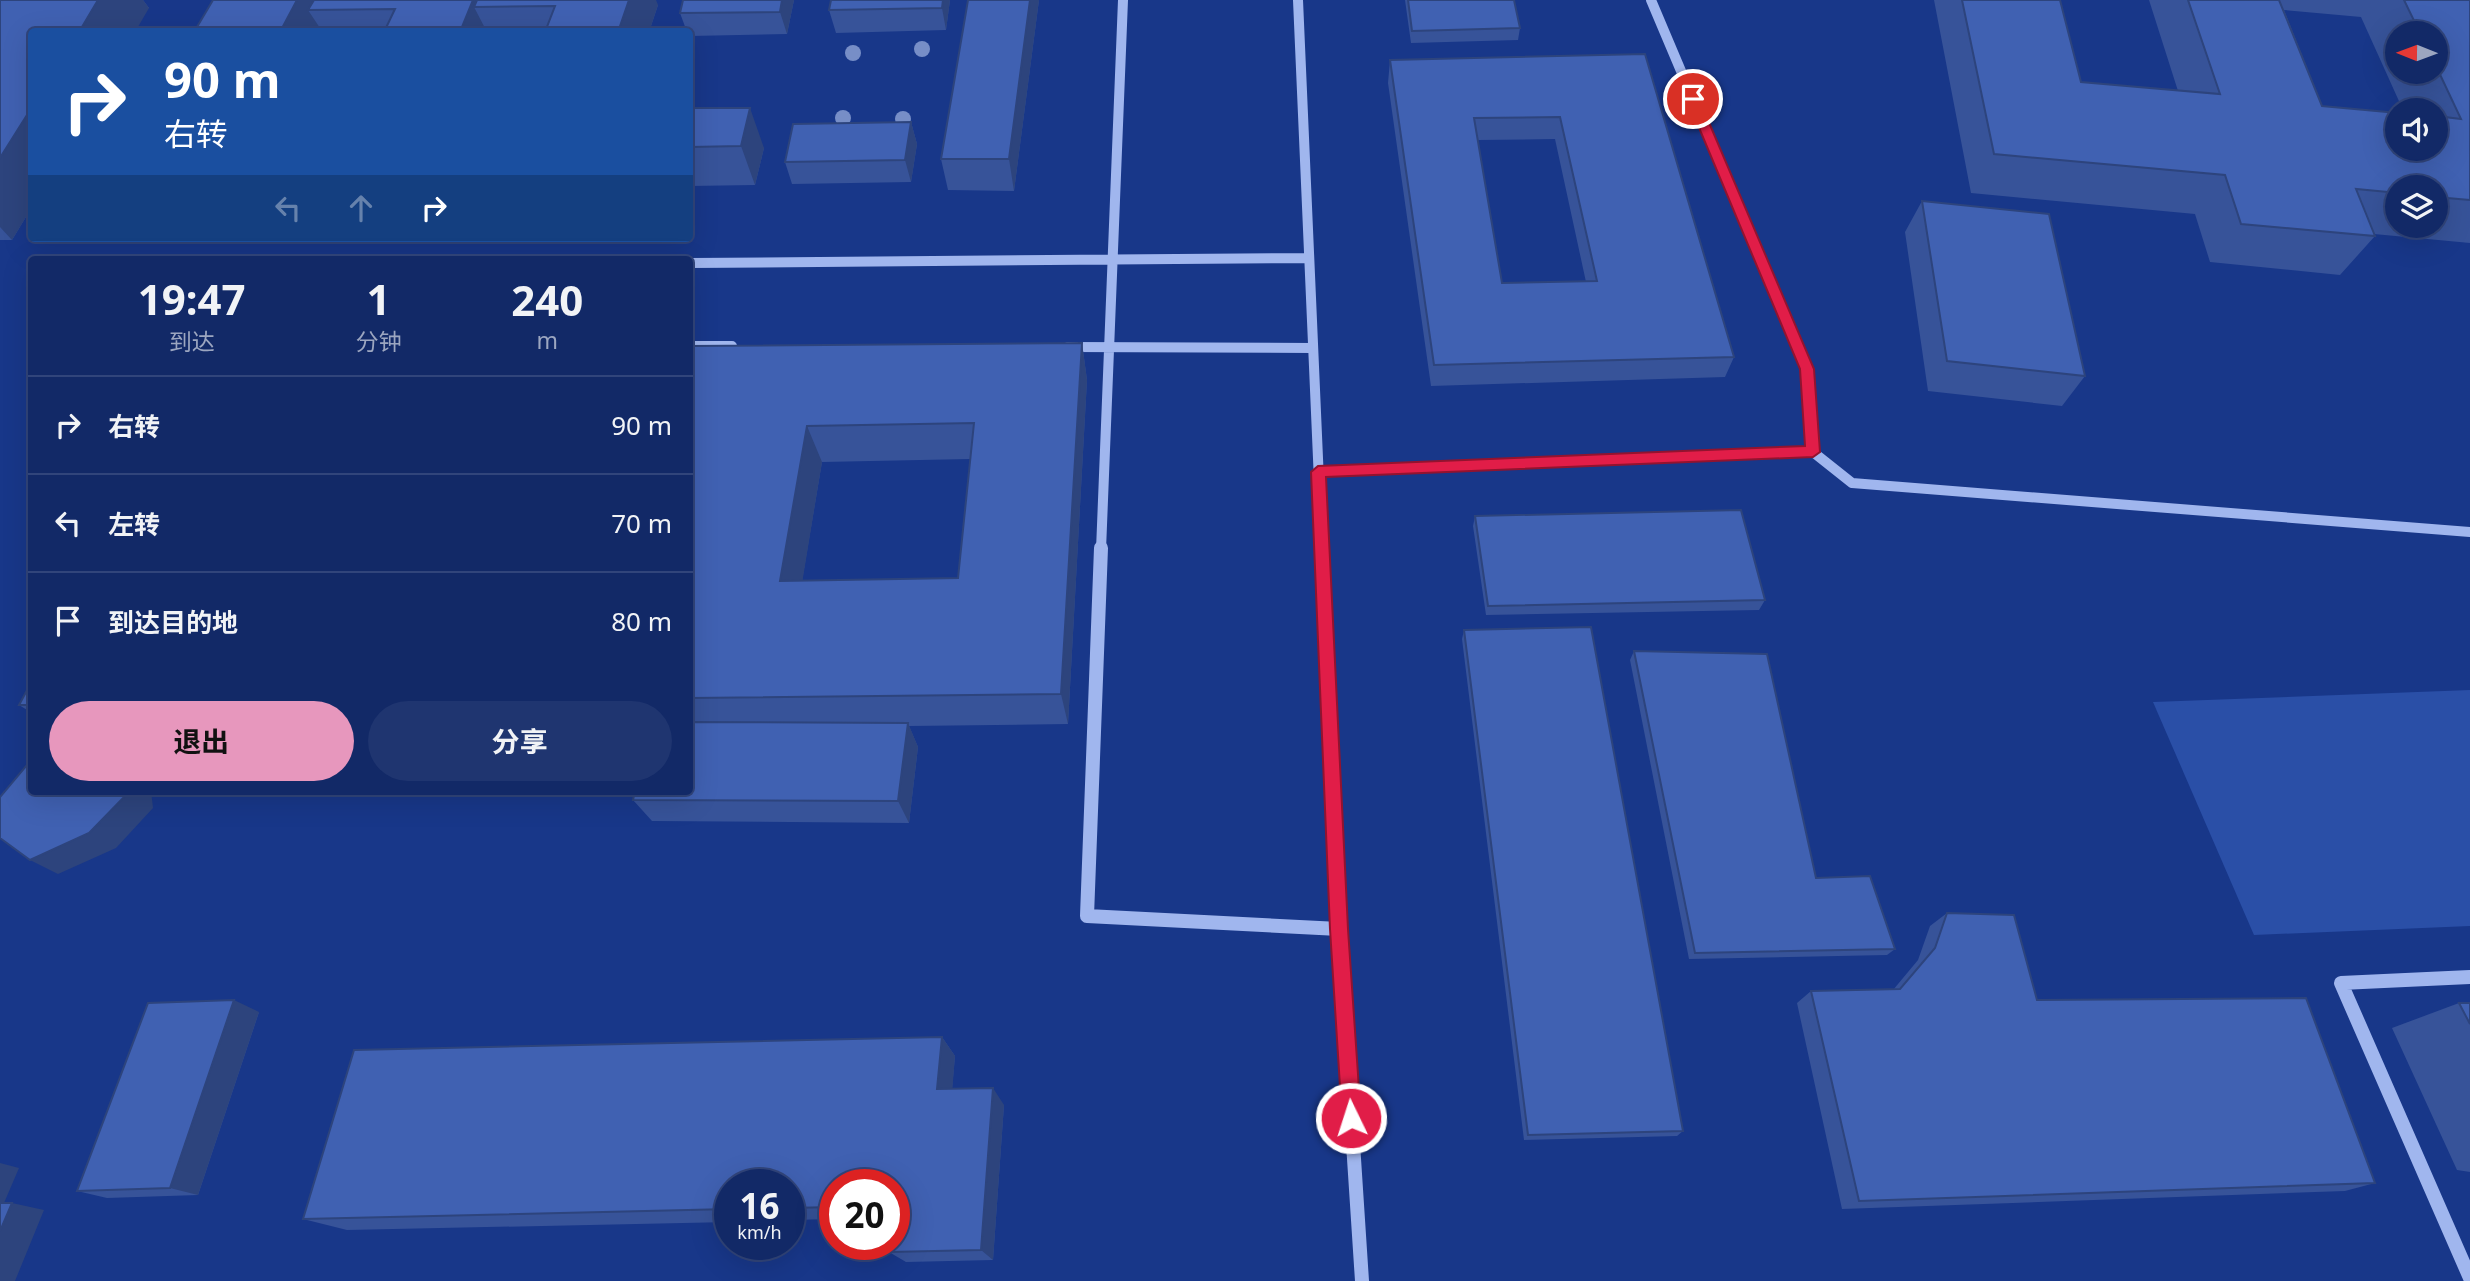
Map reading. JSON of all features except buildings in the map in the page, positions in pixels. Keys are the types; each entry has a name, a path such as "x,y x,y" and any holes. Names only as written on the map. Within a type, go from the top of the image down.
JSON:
{"lane":[{"path":"1124,0 1087,916 1339,929"},
{"path":"1298,0 1339,929 1362,1281"},
{"path":"1651,0 1807,369 1813,452"},
{"path":"693,263 1309,258"},
{"path":"693,346 746,346"},
{"path":"1053,347 1313,348"},
{"path":"1318,472 1813,452 1852,483 2470,532"},
{"path":"2470,977 2342,983 2470,1278"}],"shaded area":[{"path":"2470,690 2470,926 2254,935 2153,702"}],"route":[{"path":"1351,1118 1339,929 1318,472 1813,452 1807,369 1693,99"}]}
